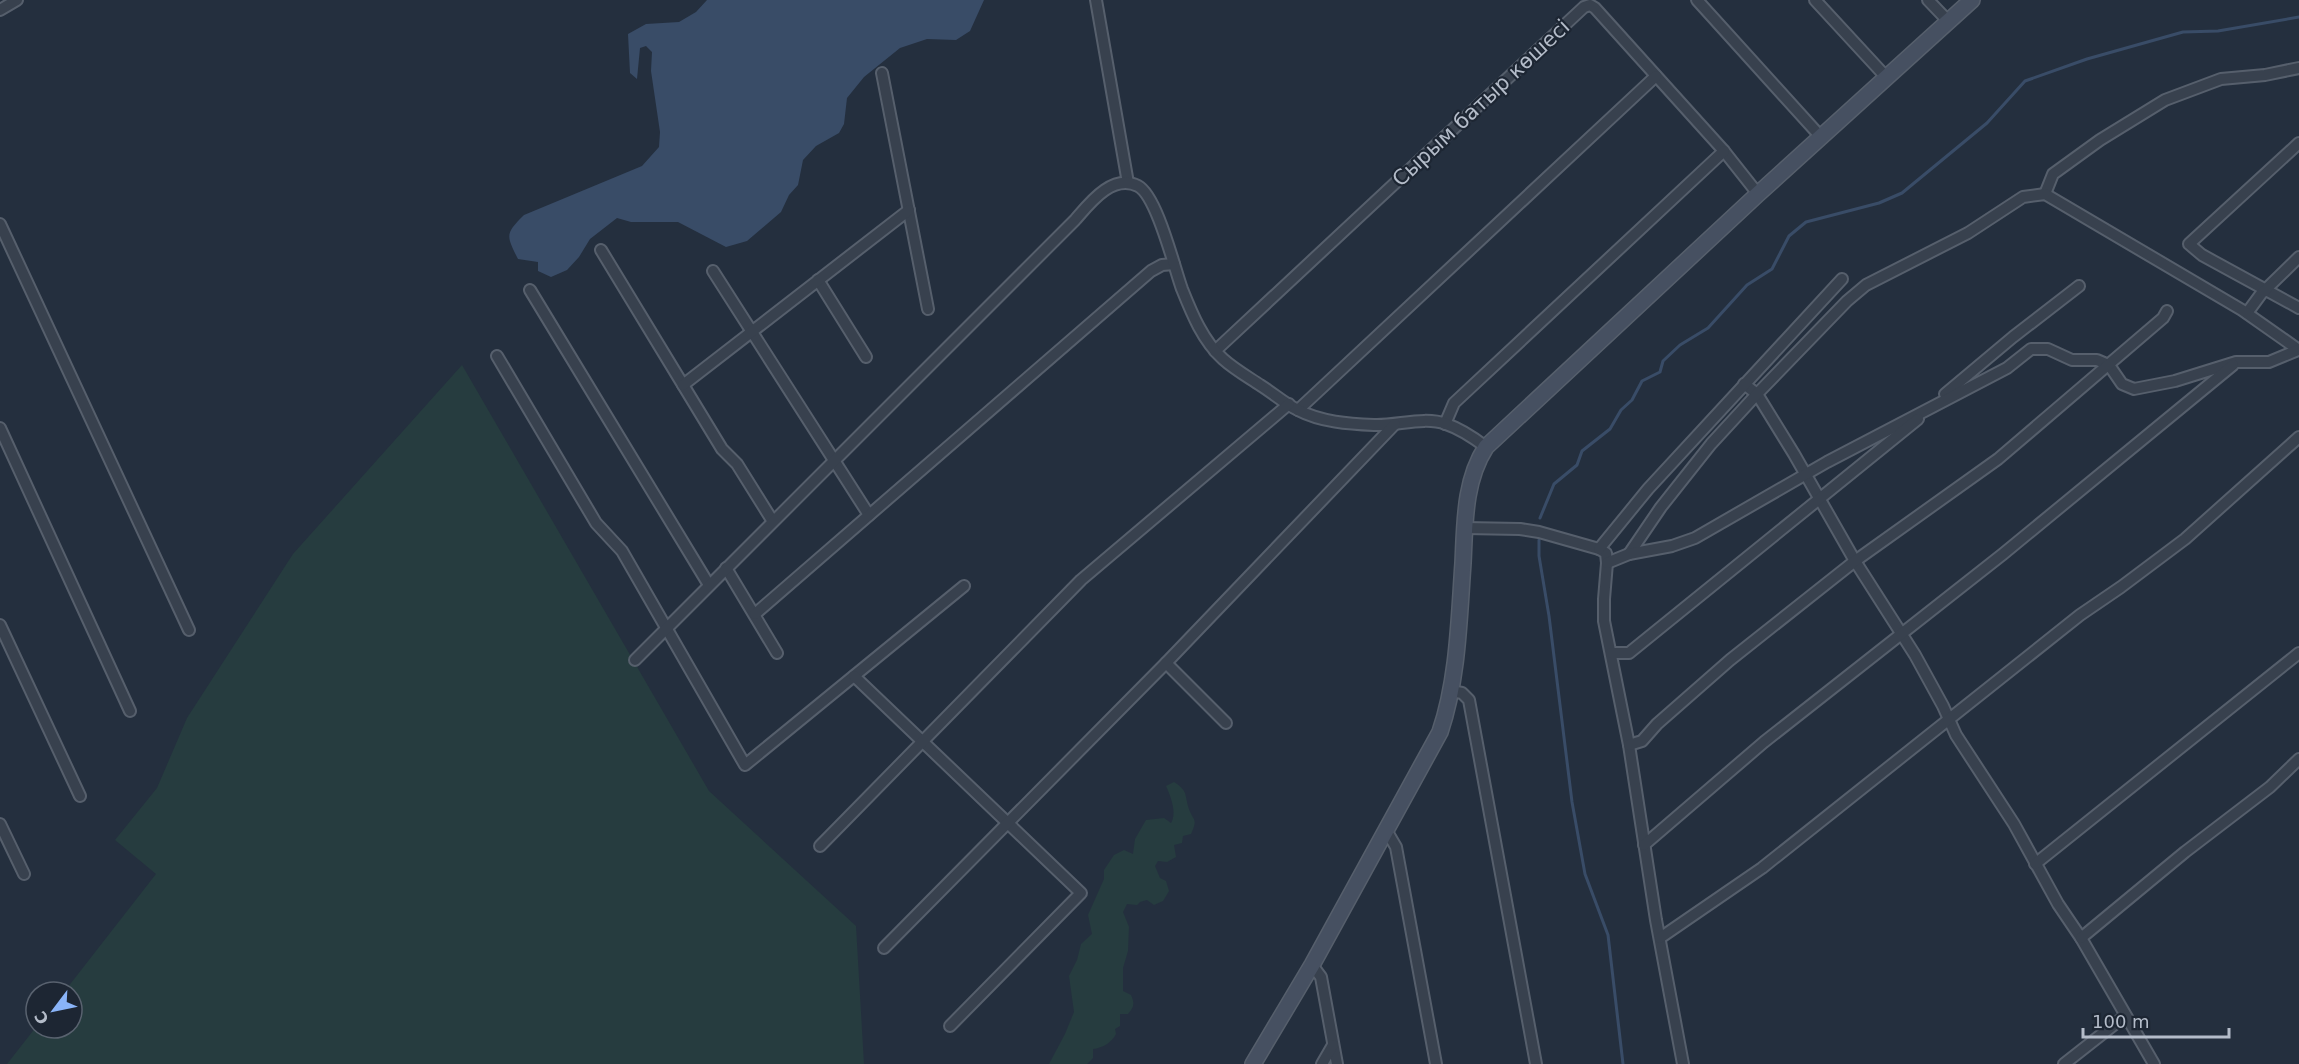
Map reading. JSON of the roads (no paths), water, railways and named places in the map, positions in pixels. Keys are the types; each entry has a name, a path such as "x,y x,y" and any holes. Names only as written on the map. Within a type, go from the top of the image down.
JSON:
{"main road":[{"path":"1254,1064 1312,965 1440,732 1451,692 1470,481 1486,447 1758,194 1972,0"}],"street":[{"path":"0,10 17,0"},
{"path":"1096,0 1128,183"},
{"path":"1697,0 1821,137"},
{"path":"1815,0 1887,78"},
{"path":"1928,0 1949,22"},
{"name":"Сырым батыр көшесі","path":"1215,351 1584,7 1590,5 1724,151 1758,194"},
{"path":"2045,194 2053,174 2100,140 2165,100 2220,79 2265,75 2299,68"},
{"path":"882,72 928,309"},
{"path":"820,846 1081,580 1294,407 1656,76"},
{"path":"2299,143 2189,244 2202,255 2299,308"},
{"path":"1445,424 1454,403 1724,151"},
{"path":"635,660 833,459 1075,220 1099,193 1113,186 1128,183 1138,186 1147,194 1164,232 1197,325 1215,351 1239,371 1294,407 1322,419 1348,423 1432,422 1445,424 1486,447"},
{"path":"1629,554 1679,483 1757,394 1847,302 1866,285 1968,233 2023,197 2045,194 2247,313 2299,350"},
{"path":"683,385 909,210"},
{"path":"0,224 189,630"},
{"path":"601,250 722,449 737,464 772,520"},
{"path":"2247,313 2265,290 2299,257"},
{"path":"755,614 1150,271 1162,265 1174,264"},
{"path":"713,271 869,515"},
{"path":"1599,549 1642,496 1842,279"},
{"path":"818,280 866,357"},
{"path":"1611,653 1629,653 1712,588 2013,337 2079,286"},
{"path":"530,290 709,585"},
{"path":"1629,745 1642,741 1657,724 1731,660 1856,561 1998,459 2163,318 2167,311"},
{"path":"1608,563 1629,554 1672,546 1695,538 1805,474 2007,368 2031,350 2048,349 2072,360 2097,360 2107,364 2122,384 2134,389 2175,381 2236,362 2269,362 2299,350"},
{"path":"497,356 596,523 622,551 745,765 964,586"},
{"path":"1644,845 1764,742 2120,459 2236,362"},
{"path":"1744,384 1757,394 1818,499 1921,665 1948,720 2014,824 2035,864 2154,1064"},
{"path":"884,948 1166,663 1395,424"},
{"path":"0,428 130,711"},
{"path":"1660,938 1762,868 2080,615 2185,539 2299,437"},
{"path":"1465,528 1520,529 1539,532 1599,549 1606,554 1608,563 1604,621 1629,745 1644,845 1683,1064"},
{"path":"726,568 777,653"},
{"path":"0,625 80,796"},
{"path":"2035,864 2299,653"},
{"path":"1166,663 1226,723"},
{"path":"854,676 1081,893 950,1026"},
{"path":"1451,692 1462,693 1469,700 1536,1064"},
{"path":"2081,938 2185,852 2270,787 2299,759"},
{"path":"0,824 24,874"},
{"path":"1386,830 1396,847 1436,1064"},
{"path":"1312,965 1321,977 1337,1064"},
{"path":"2064,1064 2125,1016"},
{"path":"1322,1064 1333,1045"}],"water":[{"path":"707,0 984,0 970,31 956,40 927,39 900,48 864,77 847,98 844,124 839,133 816,146 803,160 798,185 789,195 781,212 747,241 726,247 678,222 631,222 617,218 590,239 579,257 567,270 551,277 538,271 538,262 518,259 509,235 524,215 642,166 659,147 660,132 651,71 652,52 646,46 640,48 637,79 630,73 628,34 646,24 679,22 696,12"}],"waterway":[{"path":"1540,518 1554,484 1577,465 1582,451 1610,429 1621,410 1632,400 1642,381 1660,372 1663,361 1680,345 1708,328 1747,285 1772,269 1789,236 1806,222 1879,203 1902,193 1987,123 2025,81 2087,59 2183,32 2218,31 2299,17"},
{"path":"1539,540 1539,556 1549,616 1572,802 1585,874 1608,935 1623,1064"}]}
